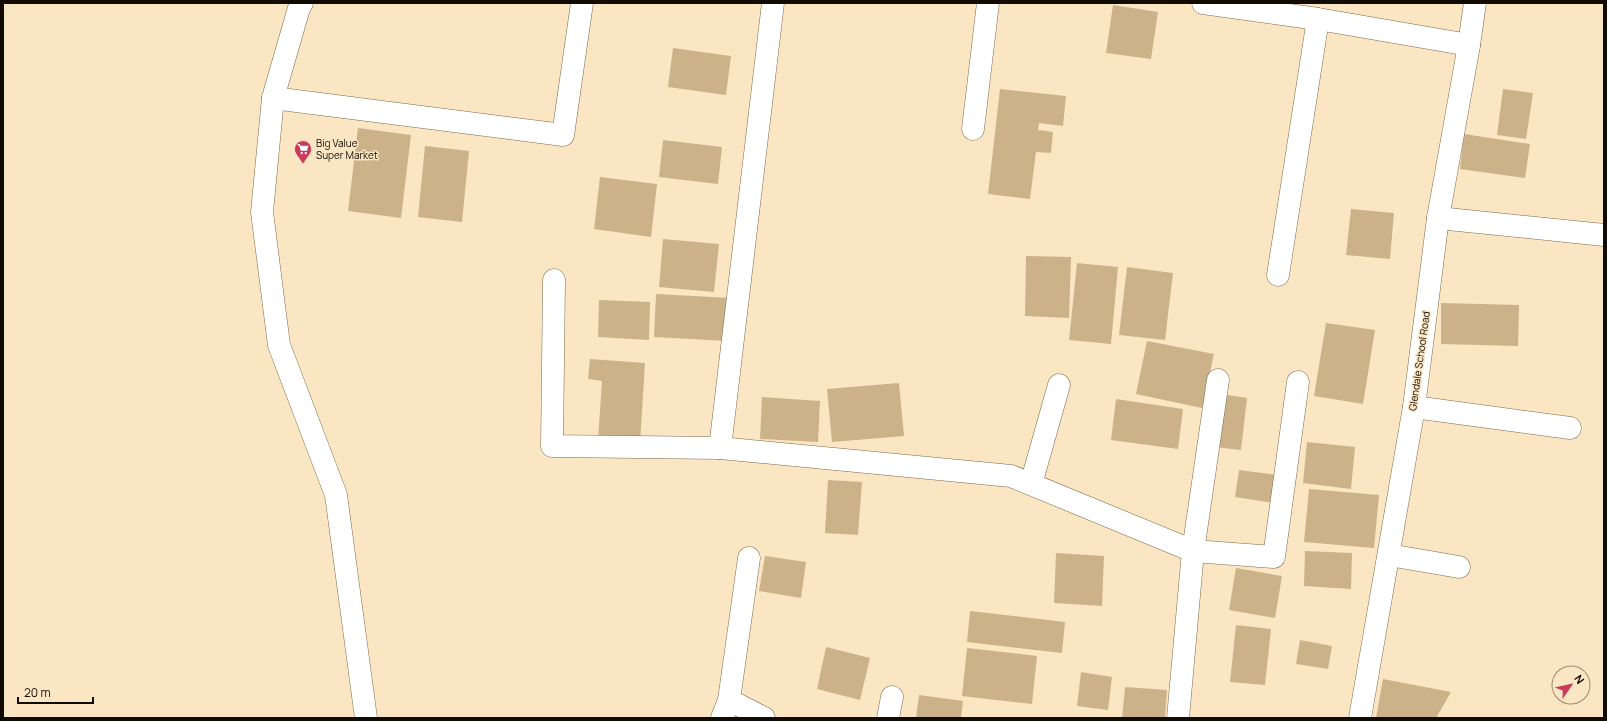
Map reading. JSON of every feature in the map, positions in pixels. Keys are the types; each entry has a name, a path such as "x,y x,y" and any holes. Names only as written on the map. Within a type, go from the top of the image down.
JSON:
{"street":[{"path":"302,3 299,8 273,98 262,212 279,344 336,495 366,718"},
{"path":"273,98 563,135 582,3"},
{"path":"720,448 773,3"},
{"path":"973,129 988,3"},
{"path":"1203,3 1318,19 1469,45"},
{"name":"Glendale School Road","path":"1360,718 1414,407 1438,218 1469,45 1475,3"},
{"path":"1278,275 1318,19"},
{"path":"1438,218 1604,235"},
{"path":"554,280 552,446 720,448 1011,476 1193,551 1274,557 1298,382"},
{"path":"1178,718 1193,551 1218,380"},
{"path":"1031,484 1059,385"},
{"path":"1414,407 1570,428"},
{"path":"1389,555 1459,567"},
{"path":"749,558 725,709 764,718"},
{"path":"888,718 892,696"}],"building":[{"path":"1113,5 1158,12 1151,59 1106,53"},
{"path":"673,48 731,56 726,95 668,87"},
{"path":"1000,89 1066,96 1063,126 1039,123 1038,130 1053,132 1051,153 1036,152 1030,199 988,194"},
{"path":"1503,89 1533,93 1526,139 1497,135"},
{"path":"358,128 411,135 401,218 348,211"},
{"path":"1464,134 1530,144 1525,178 1460,169"},
{"path":"663,140 722,147 718,184 659,177"},
{"path":"425,146 469,151 462,222 418,217"},
{"path":"600,177 657,184 651,237 594,229"},
{"path":"1351,209 1394,213 1390,259 1346,255"},
{"path":"663,239 719,244 714,292 659,287"},
{"path":"1026,256 1071,257 1069,318 1025,316"},
{"path":"1077,263 1118,267 1111,344 1069,340"},
{"path":"1127,267 1173,273 1165,340 1119,335"},
{"path":"656,294 730,298 727,341 654,337"},
{"path":"599,300 650,302 649,340 598,337"},
{"path":"1441,303 1519,305 1518,346 1441,344"},
{"path":"1326,323 1375,330 1363,404 1314,396"},
{"path":"1147,341 1214,354 1202,408 1136,394"},
{"path":"590,359 645,363 640,443 598,440 602,381 588,379"},
{"path":"899,383 904,436 832,442 827,389"},
{"path":"1221,394 1247,398 1241,450 1215,447"},
{"path":"762,397 820,401 818,442 760,439"},
{"path":"1116,399 1183,409 1178,449 1111,440"},
{"path":"1307,442 1355,447 1351,489 1303,483"},
{"path":"1239,470 1285,476 1281,504 1235,497"},
{"path":"828,480 862,482 858,535 825,533"},
{"path":"1309,489 1379,495 1374,548 1304,542"},
{"path":"1305,551 1352,553 1351,589 1304,586"},
{"path":"1056,553 1104,556 1102,606 1054,603"},
{"path":"765,556 806,562 801,598 759,591"},
{"path":"1236,568 1282,576 1275,618 1229,610"},
{"path":"970,611 1065,622 1062,653 967,642"},
{"path":"1236,625 1271,629 1265,685 1230,682"},
{"path":"1300,640 1332,646 1328,669 1296,664"},
{"path":"826,647 870,658 860,700 817,689"},
{"path":"967,648 1037,656 1032,704 962,696"},
{"path":"1081,672 1112,677 1108,710 1077,706"},
{"path":"1383,679 1451,692 1436,718 1376,718"},
{"path":"1125,687 1167,690 1165,718 1122,718"},
{"path":"919,695 963,701 961,718 916,718"}],"place":[{"name":"Big Value Super Market","path":"303,164"}]}
